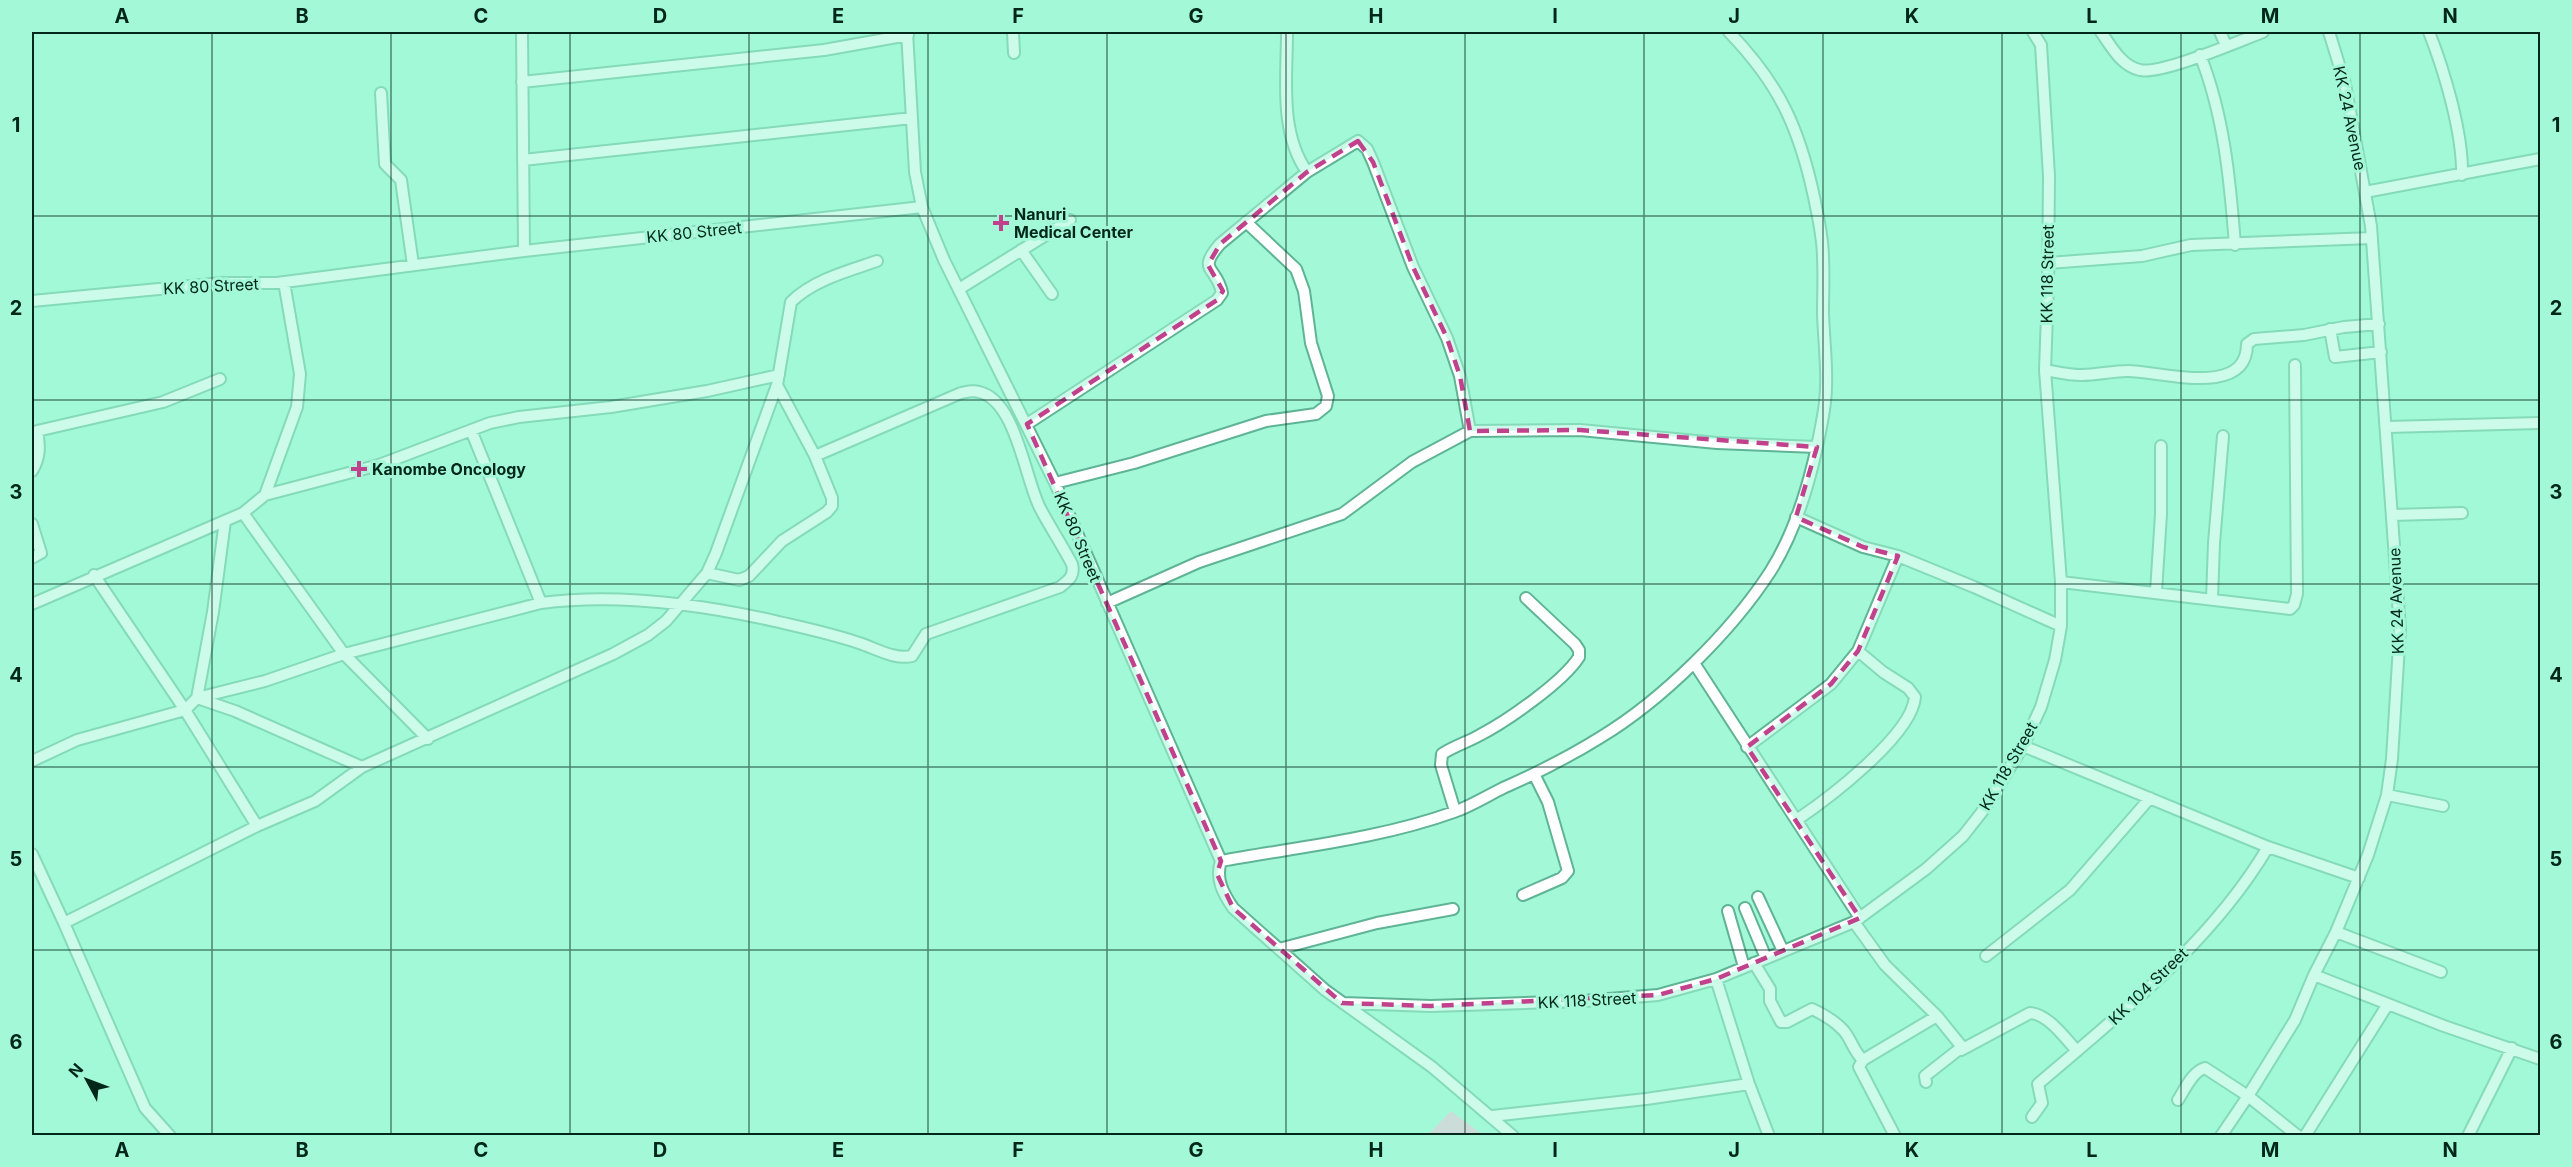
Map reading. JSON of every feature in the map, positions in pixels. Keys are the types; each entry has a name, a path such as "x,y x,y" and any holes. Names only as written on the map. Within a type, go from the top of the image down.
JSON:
{"street":[{"path":"522,32 524,251"},
{"path":"1013,32 1014,53"},
{"path":"1287,32 1288,125 1291,140 1307,172"},
{"path":"1513,1136 1432,1067 1325,990 1233,908 1224,895 1217,874 1221,861 1364,836 1455,811 1534,774 1603,736 1694,663 1747,603 1772,570 1796,517 1817,447 1825,407 1823,255 1816,205 1806,161 1793,124 1779,96 1755,59 1729,32"},
{"name":"KK 118 Street","path":"1342,1003 1431,1006 1584,1001 1658,995 1716,979 1857,920 1926,869 1963,836 2001,786 2041,707 2055,660 2061,626 2061,582 2045,370 2049,176 2041,45 2033,32"},
{"path":"2101,32 2116,55 2140,70 2163,68 2263,32"},
{"path":"2220,32 2226,45"},
{"name":"KK 24 Avenue","path":"2221,1136 2295,1020 2336,932 2359,878 2387,795 2392,759 2400,629 2372,238 2345,84 2329,32"},
{"path":"2429,32 2443,67 2463,159 2462,175"},
{"path":"522,82 824,50 908,33 915,172 922,207"},
{"path":"2200,55 2211,82 2223,136 2230,181 2235,245"},
{"path":"381,93 385,164 401,180 413,265"},
{"path":"523,160 912,118"},
{"path":"1027,424 1217,300 1222,293 1221,287 1208,265 1209,258 1246,222 1307,172 1351,143 1358,141 1367,149 1413,267 1447,338 1460,376 1470,431"},
{"path":"2365,192 2541,159"},
{"name":"KK 80 Street","path":"32,301 222,283 284,282 524,251 922,207 958,289 1055,483 1221,861"},
{"path":"958,289 1070,220"},
{"path":"1055,483 1134,463 1266,421 1316,414 1326,406 1328,396 1311,343 1301,279 1296,269 1246,222"},
{"path":"2048,263 2142,256 2191,245 2372,238"},
{"path":"1021,250 1052,294"},
{"path":"64,922 257,826 315,801 362,767 613,654 648,635 683,603 707,573 745,476 778,380 791,302 799,295 841,273 877,261"},
{"path":"265,495 294,417 300,374 284,282"},
{"path":"2045,370 2078,375 2129,371 2213,379 2238,368 2245,361 2249,341 2271,336 2304,335 2330,329 2379,324"},
{"path":"2330,329 2335,357 2381,352"},
{"path":"2061,582 2212,599 2283,610 2290,609 2294,605 2297,594 2295,365"},
{"path":"32,471 40,445 34,427 163,402 220,379"},
{"path":"32,604 94,575 243,513 265,495 379,465 471,430 519,417 621,405 778,380"},
{"path":"707,573 739,580 749,576 783,541 827,512 832,506 832,498 815,456 778,380"},
{"path":"32,761 77,740 185,710 197,698 265,681 344,654 541,603 564,600 683,603 779,622 905,658 912,656 926,634 1060,587 1070,579 1074,572 1072,564 1039,507 1017,438 1002,410 987,394 977,391 961,393 815,456"},
{"path":"2387,427 2541,423"},
{"path":"471,430 541,603"},
{"path":"1107,603 1198,562 1342,514 1412,462 1470,431 1580,430 1717,443 1817,447"},
{"path":"2212,599 2223,436"},
{"path":"2156,592 2162,446"},
{"path":"243,513 344,654 428,739"},
{"path":"2392,515 2462,513"},
{"path":"1796,517 1863,547 1898,556 2061,626"},
{"path":"197,698 213,612 225,521"},
{"path":"32,524 41,553 32,558"},
{"path":"1747,747 1832,684 1858,651 1898,556"},
{"path":"94,575 185,710 257,826"},
{"path":"1455,811 1441,765 1443,754 1482,734 1511,715 1553,683 1579,657 1579,650 1575,644 1526,598"},
{"path":"1798,819 1836,793 1867,765 1912,711 1915,697 1908,688 1883,672 1858,651"},
{"path":"1694,663 1747,747 1798,819 1873,951 1896,977 1937,1016 1962,1047 1961,1050"},
{"path":"197,698 235,711 362,767"},
{"path":"2023,746 2268,847 2359,878"},
{"path":"1523,895 1562,878 1568,871 1548,802 1534,774"},
{"path":"2387,795 2443,806"},
{"path":"1986,956 2070,890 2150,798"},
{"name":"KK 104 Street","path":"2032,1117 2042,1102 2038,1084 2137,1000 2214,922 2247,881 2268,847"},
{"path":"32,854 145,1108 170,1136"},
{"path":"1758,897 1783,951"},
{"path":"1745,908 1766,958"},
{"path":"1279,949 1377,923 1453,909"},
{"path":"1728,911 1749,965 1770,989 1770,1001 1781,1022 1787,1022 1812,1009 1820,1012 1844,1032 1855,1053 1863,1060"},
{"path":"2336,932 2441,972"},
{"path":"2314,975 2541,1059"},
{"path":"1716,979 1749,1084 1769,1136"},
{"path":"2305,1136 2388,1004"},
{"path":"1926,1082 1925,1076 1961,1050 2030,1013 2037,1013 2077,1051"},
{"path":"1895,1136 1859,1067 1863,1060 1937,1016"},
{"path":"2468,1136 2512,1048"},
{"path":"2178,1100 2192,1078 2200,1069 2205,1068 2248,1096 2298,1136"},
{"path":"1492,1116 1646,1099 1749,1084"}],"highlighted area":[{"path":"1358,141 1373,162 1413,267 1447,338 1460,376 1470,431 1580,430 1817,447 1796,517 1863,547 1898,556 1858,651 1831,684 1747,747 1860,918 1716,979 1658,995 1431,1006 1342,1003 1233,908 1217,874 1221,861 1027,424 1217,300 1223,291 1208,265 1220,244 1307,172"}],"shaded area":[{"path":"1451,1111 1483,1135 1428,1135"}],"place":[{"name":"Nanuri Medical Center","path":"1001,223"},
{"name":"Kanombe Oncology","path":"359,469"}]}
